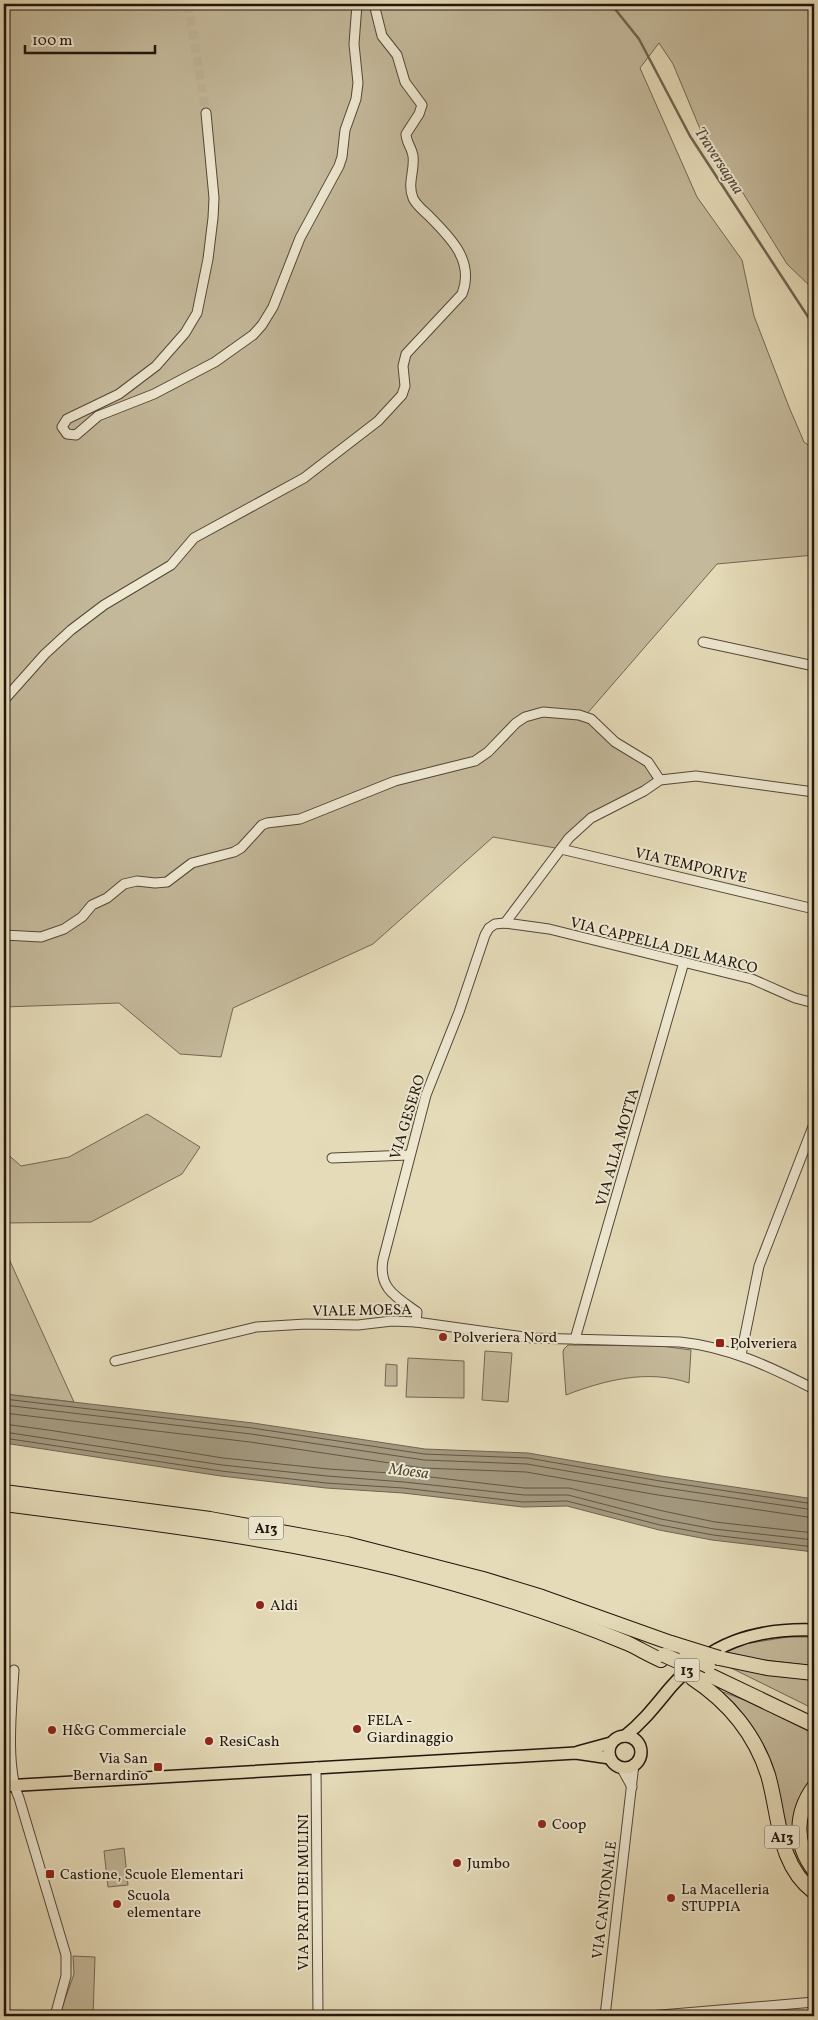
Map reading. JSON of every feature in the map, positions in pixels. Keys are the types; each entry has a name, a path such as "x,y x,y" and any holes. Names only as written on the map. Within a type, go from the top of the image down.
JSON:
{"highway":[{"name":"A13","path":"4,1492 210,1519 347,1544 490,1581 542,1597 622,1627 666,1652 814,1716"},
{"name":"A13","path":"4,1504 210,1532 361,1560 422,1575 498,1597 570,1621 629,1644 666,1652 705,1668 814,1725"},
{"name":"A13","path":"705,1668 767,1668 814,1673"},
{"name":"A13","path":"705,1668 726,1706 752,1738 767,1774 786,1855 798,1877 814,1892"},
{"name":"A13","path":"814,1787 803,1807 799,1832 802,1849 814,1870"}],"main road":[{"name":"13","path":"625,1736 651,1713 687,1671 724,1644 761,1633 787,1630 814,1630"},
{"name":"13","path":"638,1743 651,1713"},
{"path":"576,1753 611,1743 625,1736 638,1743 640,1752 634,1764 628,1767 621,1767 614,1764 609,1753 611,1743"},
{"path":"9,1786 576,1753 610,1758"}],"street":[{"path":"206,113 214,198 208,259 197,313 180,339 156,366 119,394 67,419 62,427 67,434 76,435 98,416 126,407 187,378 242,344 262,325 272,307 300,238 342,157 345,130 356,99 358,83 354,44 357,4"},
{"path":"4,700 45,654 104,604 171,565 194,538 200,534 304,478 378,421 402,395 405,386 403,366 406,354 462,294 465,287 466,272 460,251 452,239 413,198 410,180 413,154 406,134 419,114 422,105 405,82 397,55 382,36 374,4"},
{"path":"704,642 814,666"},
{"path":"4,935 34,938 50,934 76,922 92,905 107,898 124,884 137,880 155,883 167,882 192,863 234,852 241,848 262,825 300,819 395,781 475,761 488,752 516,723 535,713 579,715 590,719 615,742 648,762 660,780"},
{"path":"505,923 569,838 591,818 644,791 660,780 696,776 814,792"},
{"name":"VIA TEMPORIVE","path":"561,849 814,908"},
{"name":"VIA CAPPELLA DEL MARCO","path":"505,923 549,930 752,979 795,998 814,1003"},
{"name":"VIA GESERO","path":"416,1322 417,1312 390,1291 383,1281 381,1272 409,1155 426,1095 459,1012 484,935 489,928 496,924 505,923"},
{"name":"VIA ALLA MOTTA","path":"575,1339 684,962"},
{"path":"741,1355 759,1266 811,1144 814,1124"},
{"path":"332,1158 409,1155"},
{"name":"VIALE MOESA","path":"115,1361 256,1327 416,1322 532,1338 698,1344 741,1355 814,1389"},
{"path":"14,1670 8,1764 9,1786 19,1798 66,1955 66,1976 55,2016"},
{"name":"VIA CANTONALE","path":"605,2016 634,1764"},
{"name":"VIA PRATI DEI MULINI","path":"316,1767 318,2016"},
{"path":"621,1767 632,1788"},
{"path":"649,2016 814,2002"}],"shaded area":[{"path":"4,4 814,4 814,290 787,264 738,185 711,155 673,64 659,43 640,68 697,197 742,260 754,316 804,442 814,449 814,555 717,564 585,716 639,755 660,780 591,818 561,849 493,837 373,944 233,1008 221,1057 180,1054 119,1003 4,1007"},
{"path":"147,1114 200,1147 182,1174 91,1222 4,1223 4,1151 21,1166 69,1157"},
{"path":"4,1248 74,1402 4,1394"},
{"path":"568,1345 661,1346 691,1350 689,1383 658,1377 627,1378 596,1385 566,1395 563,1352"},
{"path":"485,1351 512,1353 508,1402 482,1400"},
{"path":"408,1358 464,1361 464,1398 406,1397"},
{"path":"386,1364 397,1365 397,1386 385,1386"},
{"path":"788,1637 814,1637 814,1666 757,1659 725,1652 744,1644"},
{"path":"723,1664 814,1677 814,1709"},
{"path":"723,1692 747,1701 814,1734 814,1782 800,1803 814,1876 814,1885 806,1879 791,1853 781,1809 722,1694"},
{"path":"814,1800 814,1857 808,1843 806,1829 808,1814"},
{"path":"124,1848 128,1885 108,1887 104,1851"},
{"path":"73,1956 95,1957 93,2016 59,2016 74,1974"}],"water":[{"name":"Moesa","path":"4,1394 253,1423 425,1449 528,1453 661,1476 814,1499 814,1552 712,1540 659,1530 567,1506 523,1507 403,1493 326,1488 221,1476 4,1443"}],"waterway":[{"name":"Traversagna","path":"611,4 639,39 690,136 814,326"}],"tunnel":[{"path":"188,4 206,113"}],"place":[{"name":"Polveriera Nord","path":"443,1337"},
{"name":"Polveriera","path":"720,1343"},
{"name":"Aldi","path":"260,1605"},
{"name":"FELA - Giardinaggio","path":"357,1729"},
{"name":"H&G Commerciale","path":"52,1730"},
{"name":"ResiCash","path":"209,1741"},
{"name":"Via San Bernardino","path":"158,1767"},
{"name":"Coop","path":"542,1824"},
{"name":"Jumbo","path":"457,1863"},
{"name":"Castione, Scuole Elementari","path":"50,1874"},
{"name":"La Macelleria STUPPIA","path":"671,1898"},
{"name":"Scuola elementare","path":"117,1904"}]}
